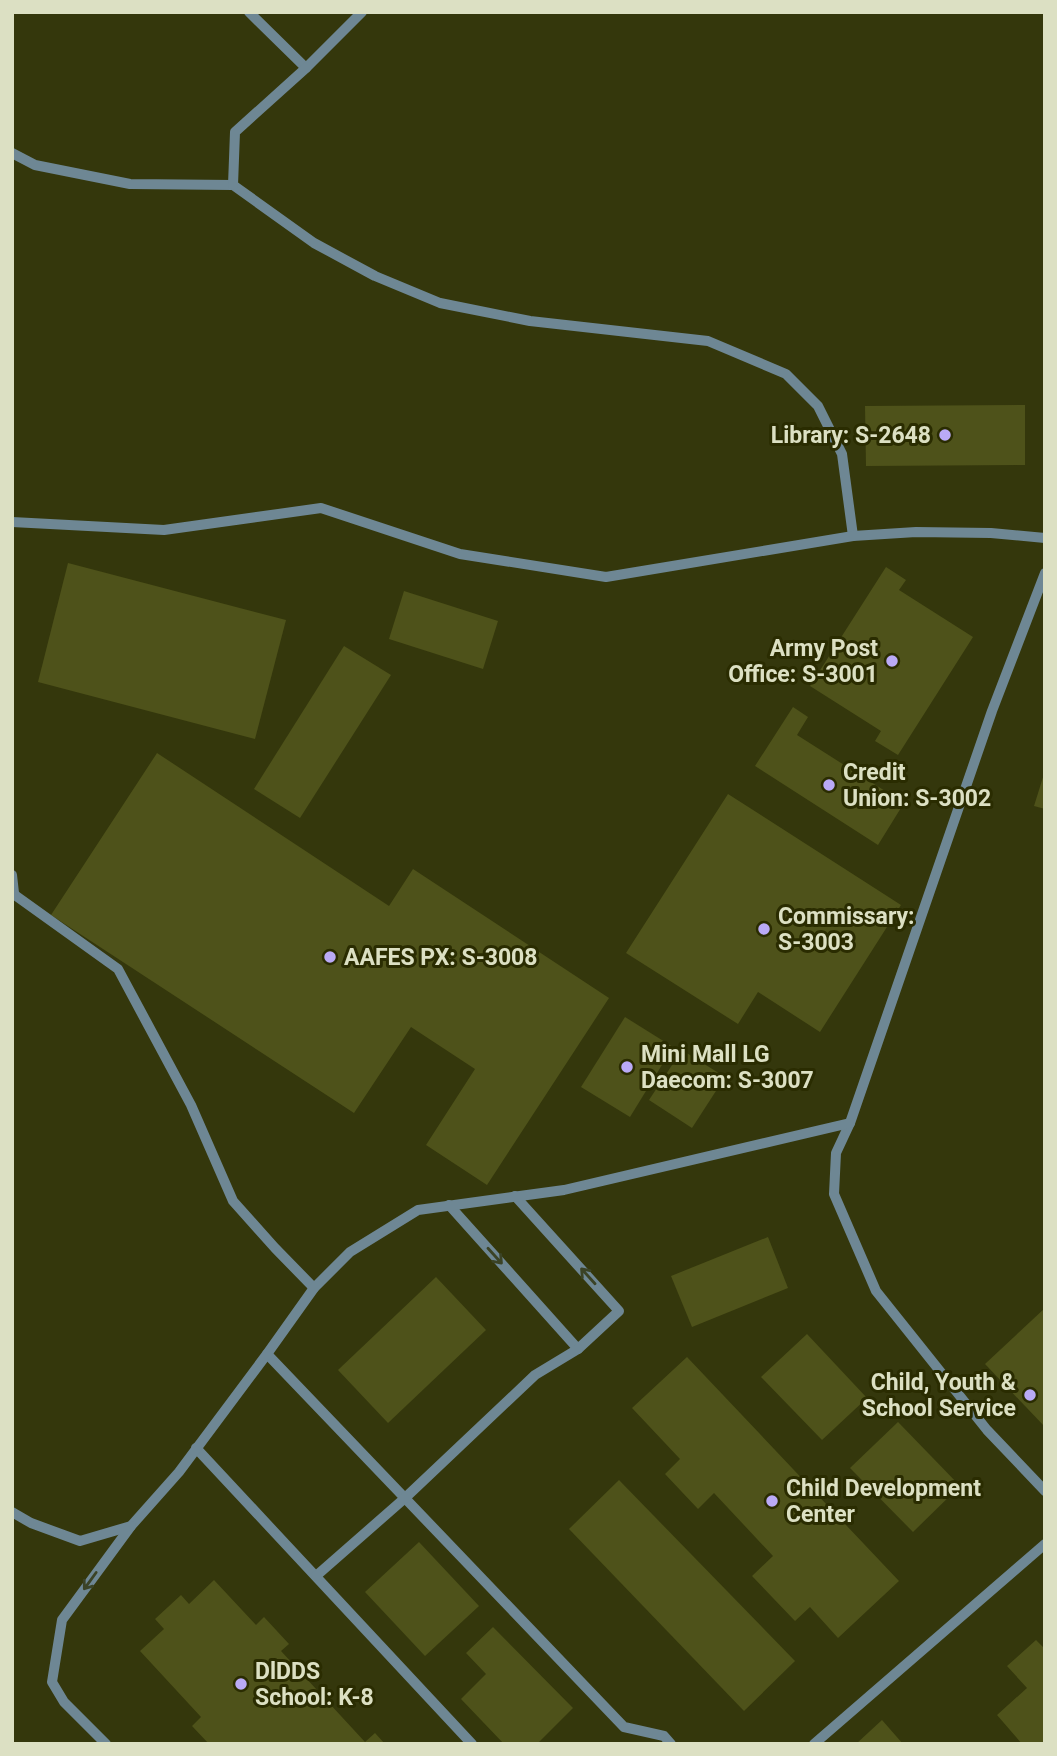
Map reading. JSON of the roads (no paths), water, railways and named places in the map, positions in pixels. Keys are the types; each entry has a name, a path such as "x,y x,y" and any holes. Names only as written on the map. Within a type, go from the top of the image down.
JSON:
{"lane":[{"path":"249,12 306,68"},
{"path":"233,185 235,132 306,68 362,12"},
{"path":"12,153 36,165 130,184 233,185 314,243 375,276 440,303 530,321 708,341 786,374 818,406 842,454 853,536"},
{"path":"12,522 164,530 321,508 460,554 606,577 853,536 916,532 1045,538"},
{"path":"1045,573 992,711 850,1123 836,1153 834,1194 876,1292 987,1430 1045,1491"},
{"path":"12,875 13,893 118,970 191,1105 233,1201 314,1288"},
{"path":"106,1744 64,1702 52,1682 62,1620 131,1526 179,1472 314,1288 350,1252 418,1210 564,1190 850,1123"},
{"path":"316,1576 405,1498 536,1375 578,1349 619,1311 515,1196"},
{"path":"449,1205 578,1349"},
{"path":"267,1354 624,1727 664,1736 671,1744"},
{"path":"196,1448 472,1744"},
{"path":"12,1512 31,1523 80,1541 131,1526"},
{"path":"814,1744 1045,1544"}],"place":[{"name":"Library: S-2648","path":"945,435"},
{"name":"Army Post Office: S-3001","path":"892,661"},
{"name":"Credit Union: S-3002","path":"829,785"},
{"name":"Commissary: S-3003","path":"764,929"},
{"name":"AAFES PX: S-3008","path":"330,957"},
{"name":"Mini Mall LG Daecom: S-3007","path":"627,1067"},
{"name":"Child, Youth & School Service","path":"1030,1395"},
{"name":"Child Development Center","path":"772,1501"},
{"name":"DlDDS School: K-8","path":"241,1684"}]}
